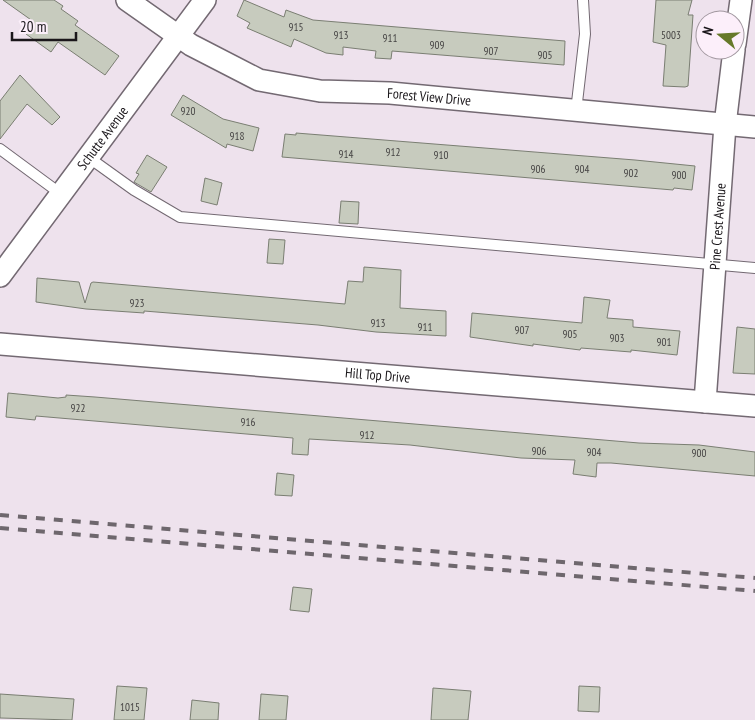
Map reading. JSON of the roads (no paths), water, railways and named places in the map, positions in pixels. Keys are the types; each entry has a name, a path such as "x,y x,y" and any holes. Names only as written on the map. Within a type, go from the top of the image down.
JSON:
{"street":[{"name":"Forest View Drive","path":"127,0 178,36 259,80 320,91 390,93 755,127"},
{"name":"Schutte Avenue","path":"0,276 205,0"},
{"name":"Pine Crest Avenue","path":"705,402 725,125 733,60"},
{"name":"Hill Top Drive","path":"0,344 755,406"}],"lane":[{"path":"576,111 585,34 583,0"},
{"path":"0,149 61,194"},
{"path":"88,158 134,190 180,217 755,268"}],"railway":[{"path":"0,515 755,578"},
{"path":"0,528 755,591"}]}
